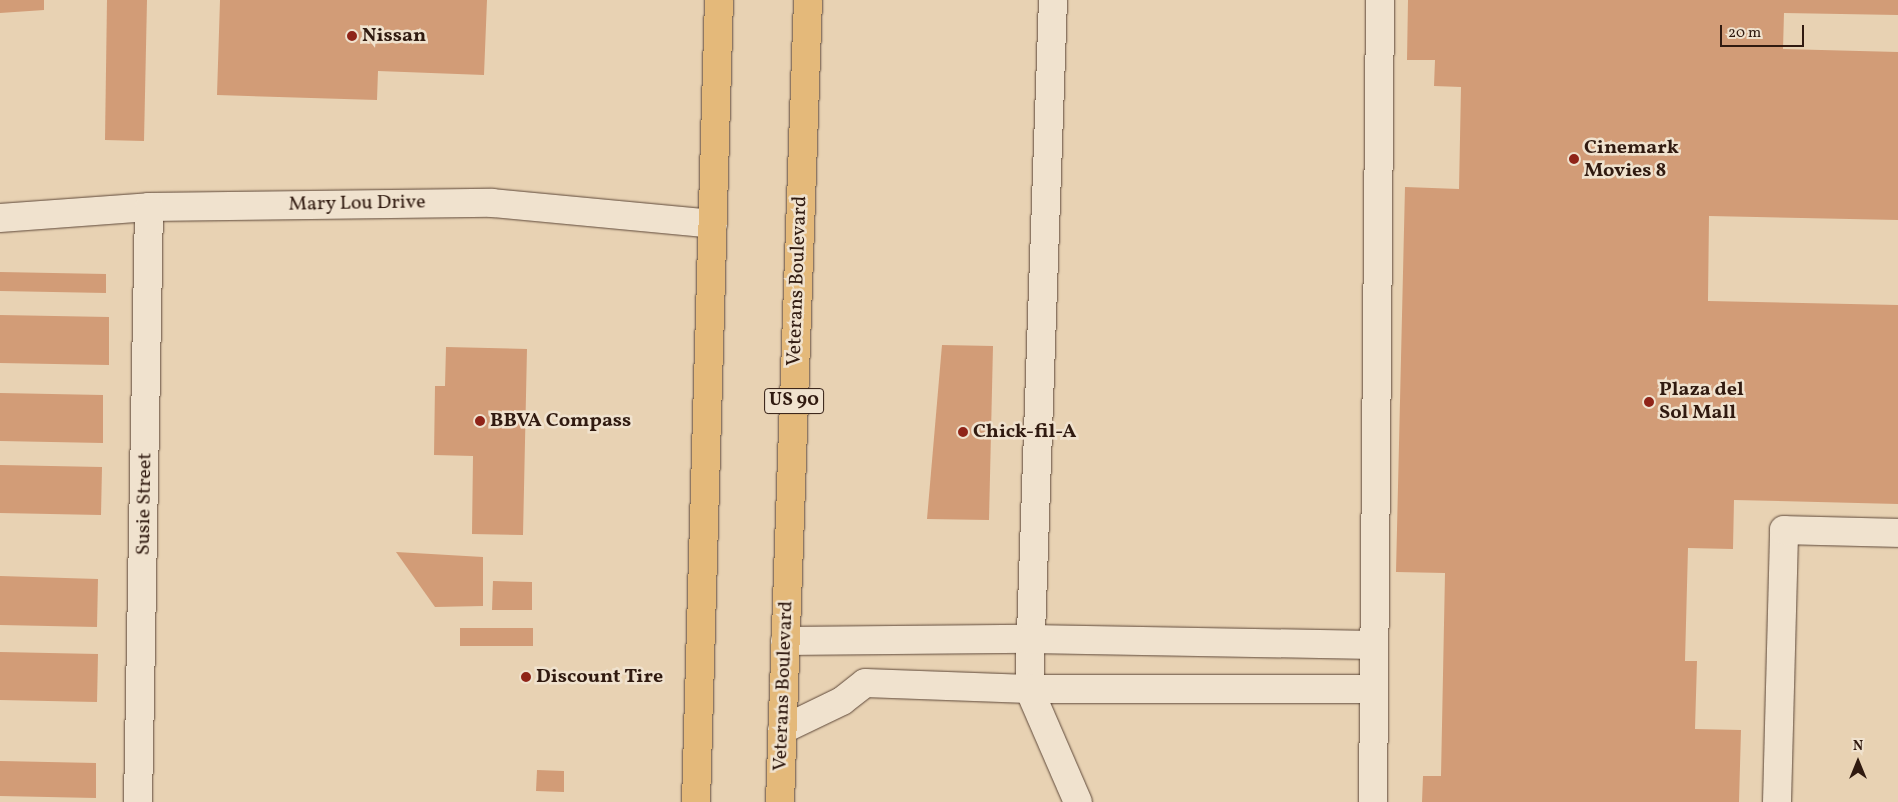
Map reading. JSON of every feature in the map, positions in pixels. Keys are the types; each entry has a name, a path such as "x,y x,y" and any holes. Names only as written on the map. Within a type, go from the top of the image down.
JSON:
{"main road":[{"path":"696,802 719,0"},
{"name":"Veterans Boulevard","path":"780,802 808,0"}],"street":[{"path":"1053,0 1029,688 1078,802"},
{"path":"1373,802 1380,0"},
{"name":"Mary Lou Drive","path":"0,218 149,207 492,203 713,224"},
{"name":"Susie Street","path":"138,802 149,207"},
{"path":"1777,802 1784,530 1898,533"},
{"path":"785,640 1030,639 1374,645"},
{"path":"782,730 842,701 865,683 1029,688 1374,688"}],"building":[{"path":"0,0 44,0 44,10 0,13"},
{"path":"107,0 147,0 144,141 105,140"},
{"name":"Nissan","path":"220,0 487,0 484,75 378,71 377,100 217,95"},
{"name":"Plaza del Sol Mall","path":"1408,0 1898,0 1898,15 1784,13 1783,49 1898,52 1898,220 1709,216 1708,301 1898,305 1898,504 1734,500 1733,549 1688,548 1685,661 1697,661 1695,729 1741,730 1739,802 1422,802 1423,776 1441,776 1445,573 1396,572 1405,187 1459,189 1461,87 1434,86 1435,60 1407,60"},
{"path":"0,272 106,274 106,293 0,291"},
{"path":"0,315 109,317 109,365 0,363"},
{"name":"Chick-fil-A","path":"942,345 993,346 989,520 927,519"},
{"name":"BBVA Compass","path":"446,347 527,349 523,535 472,534 473,456 434,455 435,386 445,386"},
{"path":"0,393 103,395 103,443 0,441"},
{"path":"0,465 102,467 101,515 0,513"},
{"path":"396,552 483,557 483,606 435,607"},
{"path":"0,576 98,579 97,627 0,625"},
{"path":"493,581 532,582 532,610 492,610"},
{"path":"460,628 533,628 533,646 460,646"},
{"path":"0,652 98,654 97,702 0,700"},
{"path":"0,761 96,763 96,798 0,796"},
{"path":"537,770 564,771 564,792 536,791"}],"place":[{"name":"Nissan","path":"352,36"},
{"name":"Cinemark Movies 8","path":"1574,159"},
{"name":"Plaza del Sol Mall","path":"1649,402"},
{"name":"BBVA Compass","path":"480,421"},
{"name":"Chick-fil-A","path":"963,432"},
{"name":"Discount Tire","path":"526,677"}]}
